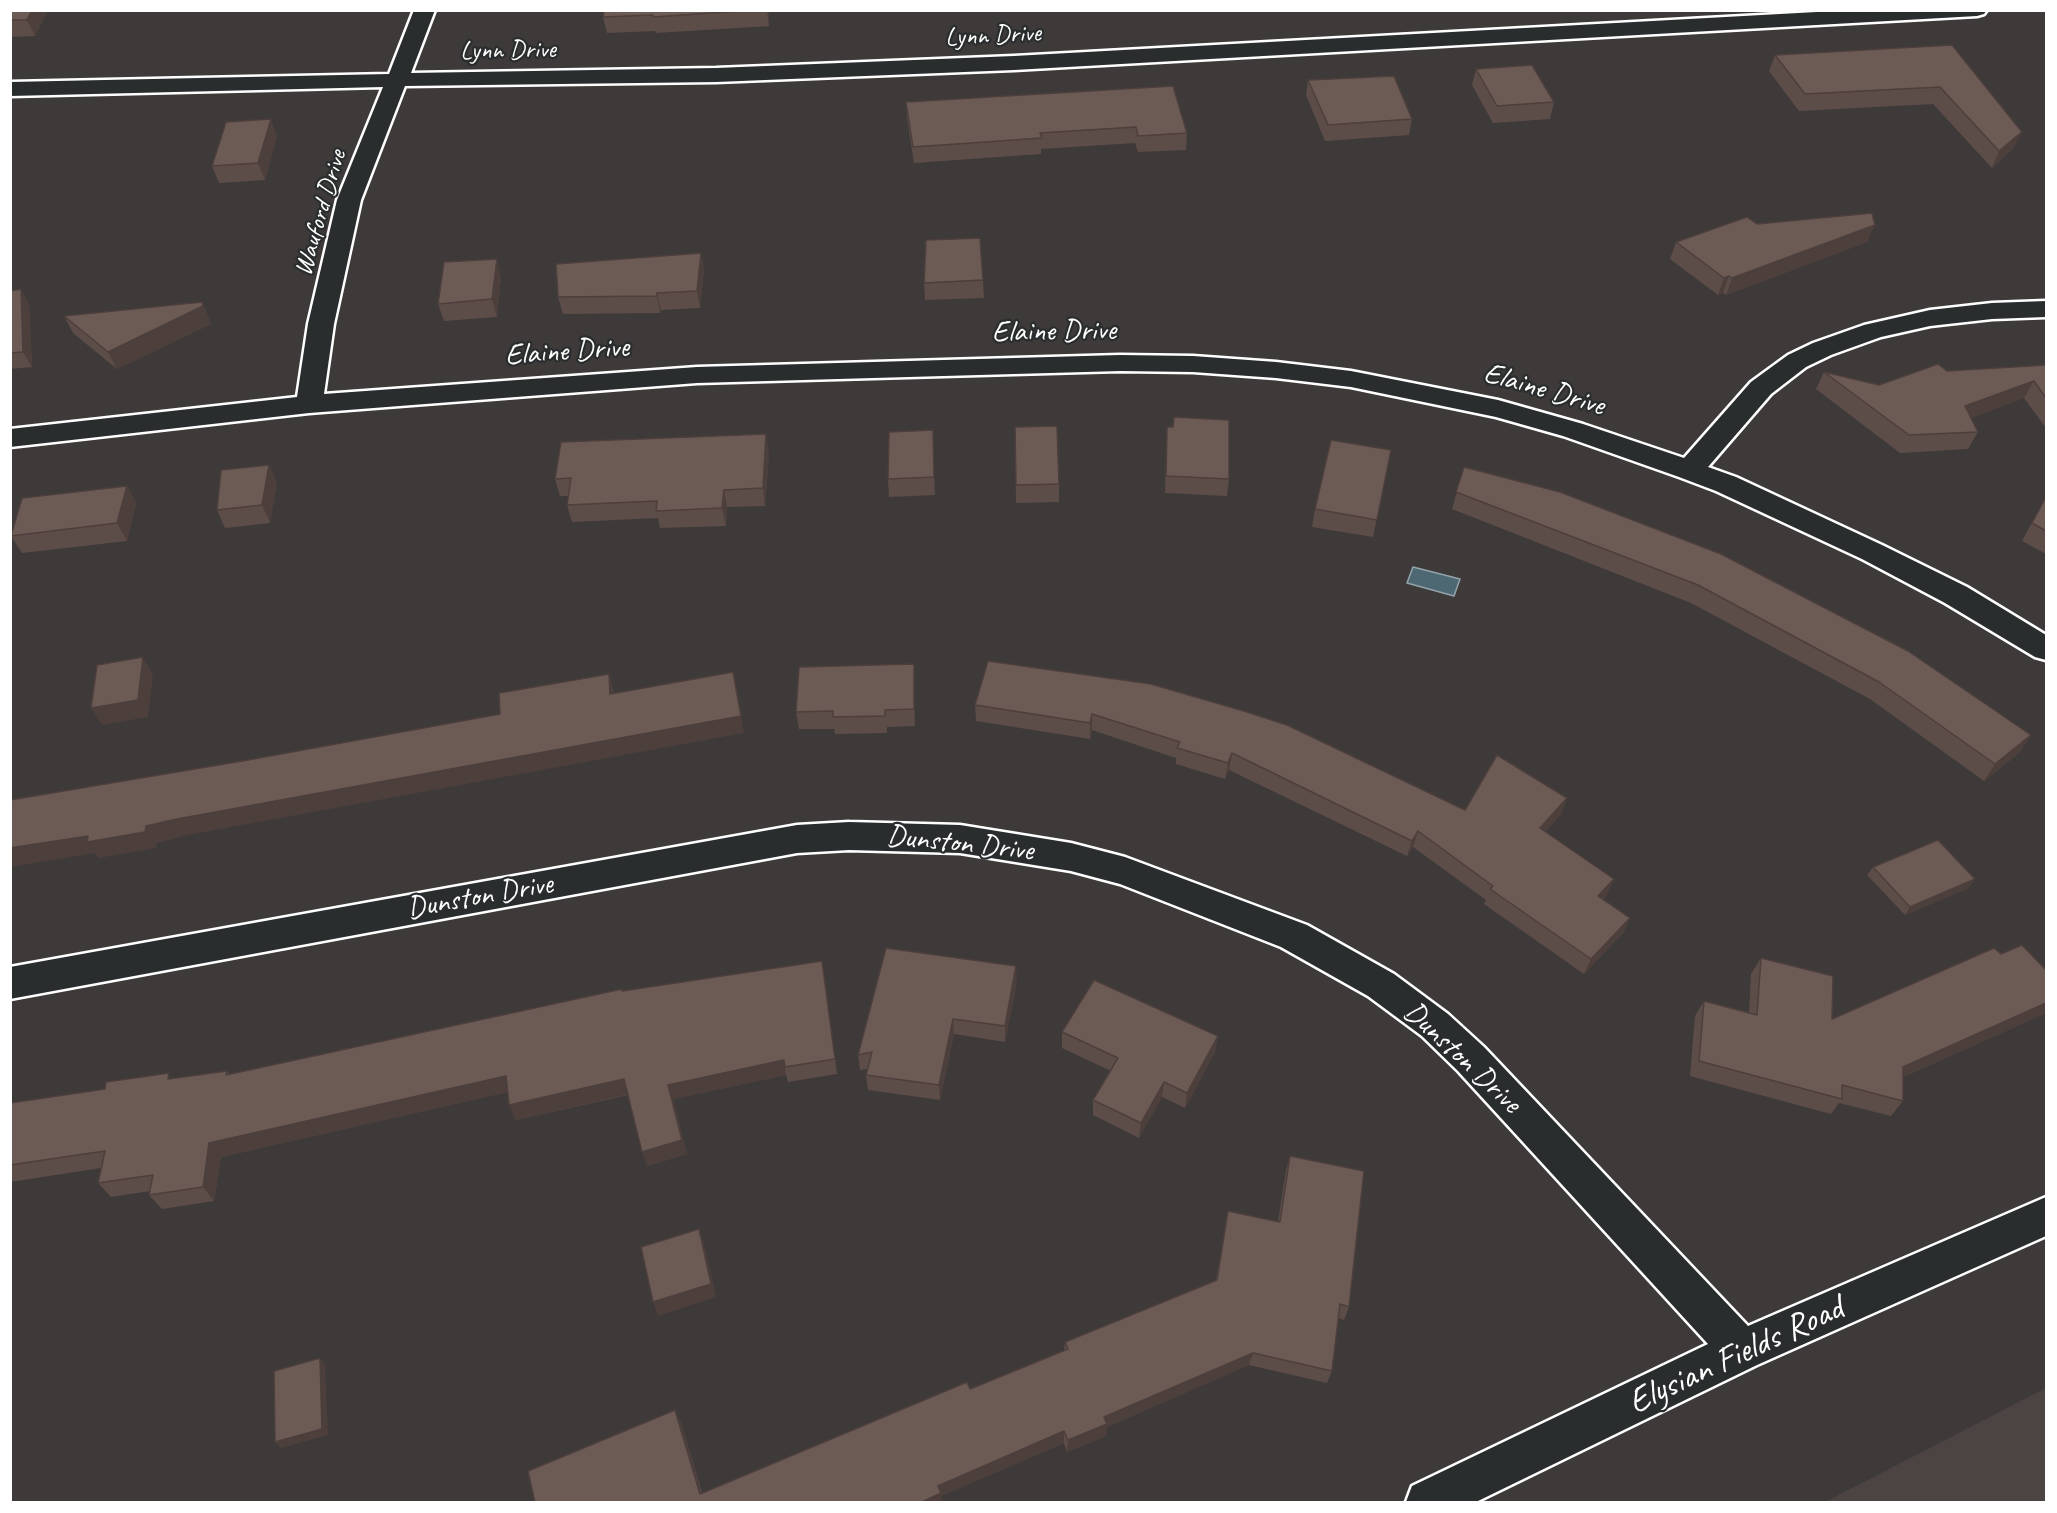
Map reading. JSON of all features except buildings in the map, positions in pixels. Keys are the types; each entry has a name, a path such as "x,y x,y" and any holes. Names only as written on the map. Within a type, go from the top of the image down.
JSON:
{"street":[{"name":"Wauford Drive","path":"309,404 321,324 349,200 425,10"},
{"name":"Lynn Drive","path":"10,89 716,75 1014,63 1798,15 1977,10"},
{"path":"1689,470 1761,388 1797,361 1873,331 1930,318 1992,311 2046,309"},
{"name":"Elaine Drive","path":"10,438 309,404 697,375 1120,363 1193,364 1340,378 1423,392 1498,409 1573,430 1726,484 1872,552 1956,595 2046,649"},
{"name":"Dunston Drive","path":"10,983 797,839 849,836 950,838 1017,846 1071,857 1125,871 1294,936 1381,985 1435,1025 1471,1059 1742,1350"},
{"name":"Elysian Fields Road","path":"1428,1503 1742,1350 2046,1216"}],"shaded area":[{"path":"2046,1388 2046,1502 1825,1502"}],"water":[{"path":"1413,567 1460,579 1454,596 1407,583"}]}
